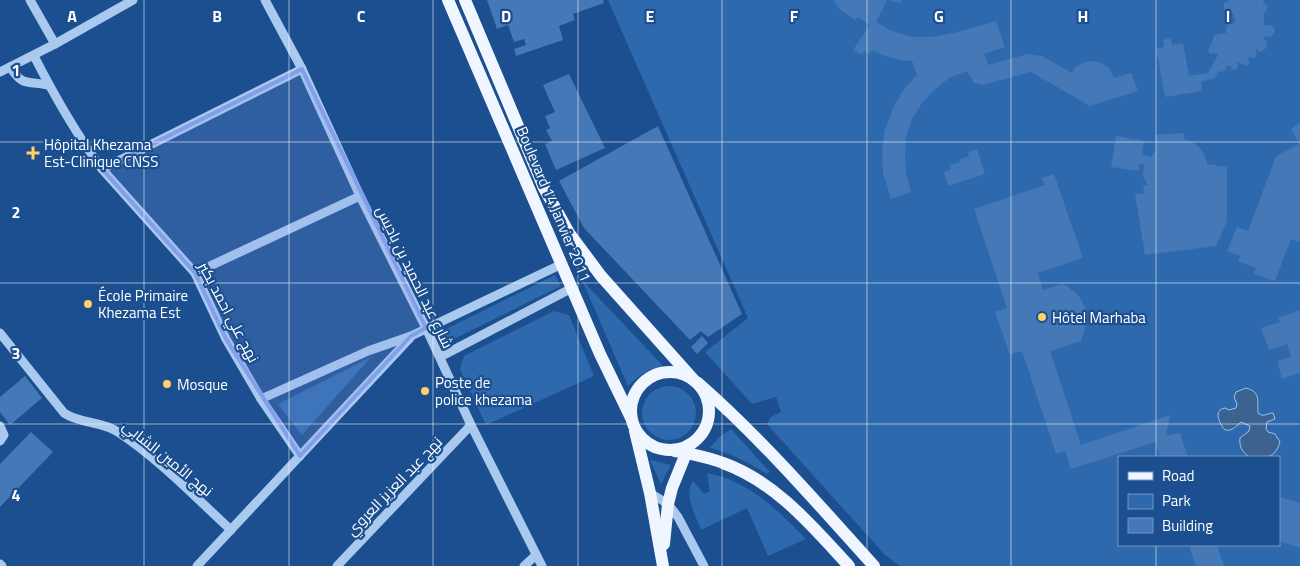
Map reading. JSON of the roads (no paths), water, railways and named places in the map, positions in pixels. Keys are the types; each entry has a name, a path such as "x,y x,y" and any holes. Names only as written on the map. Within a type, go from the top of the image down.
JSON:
{"main road":[{"name":"Boulevard 14 Janvier 2011","path":"448,0 600,354 633,424"},
{"name":"Boulevard 14 Janvier 2011","path":"465,0 544,188 569,233 601,276 696,381 736,416 874,566"},
{"path":"666,372 680,373 696,381 706,394 710,406 709,420 704,432 688,449 672,488 668,504 663,563 631,407 634,394 642,383 654,375 666,372"},
{"path":"633,424 640,436 657,448 668,450 688,449 724,463 762,483 799,512 849,566"}],"street":[{"path":"30,0 55,44"},
{"path":"0,72 34,56 133,0"},
{"name":"شارع عبد الحميد بن باديس","path":"265,0 302,69 360,196 542,566"},
{"name":"نهج علي احمد بكير","path":"34,56 48,85 82,142 102,169 155,226 195,273 226,339 262,399 300,456"},
{"path":"10,67 17,78 25,83 48,85"},
{"path":"102,169 302,69"},
{"path":"195,273 360,196"},
{"path":"262,399 368,351 412,336 562,264"},
{"path":"440,356 572,288"},
{"name":"نهج الأمين الشابي","path":"0,333 64,413 76,419 116,430 161,466 232,530"},
{"path":"197,566 412,336"},
{"name":"نهج عبد العزيز العروي","path":"337,566 471,425"},
{"path":"0,426 4,434 0,441"},
{"path":"650,493 668,504 683,524 704,566"},
{"path":"524,566 536,555"}],"place":[{"name":"Hôpital Khezama Est-Clinique CNSS","path":"33,153"},
{"name":"École Primaire Khezama Est","path":"88,304"},
{"name":"Hôtel Marhaba","path":"1042,317"},
{"name":"Mosque","path":"167,384"},
{"name":"Poste de police khezama","path":"425,391"}]}
